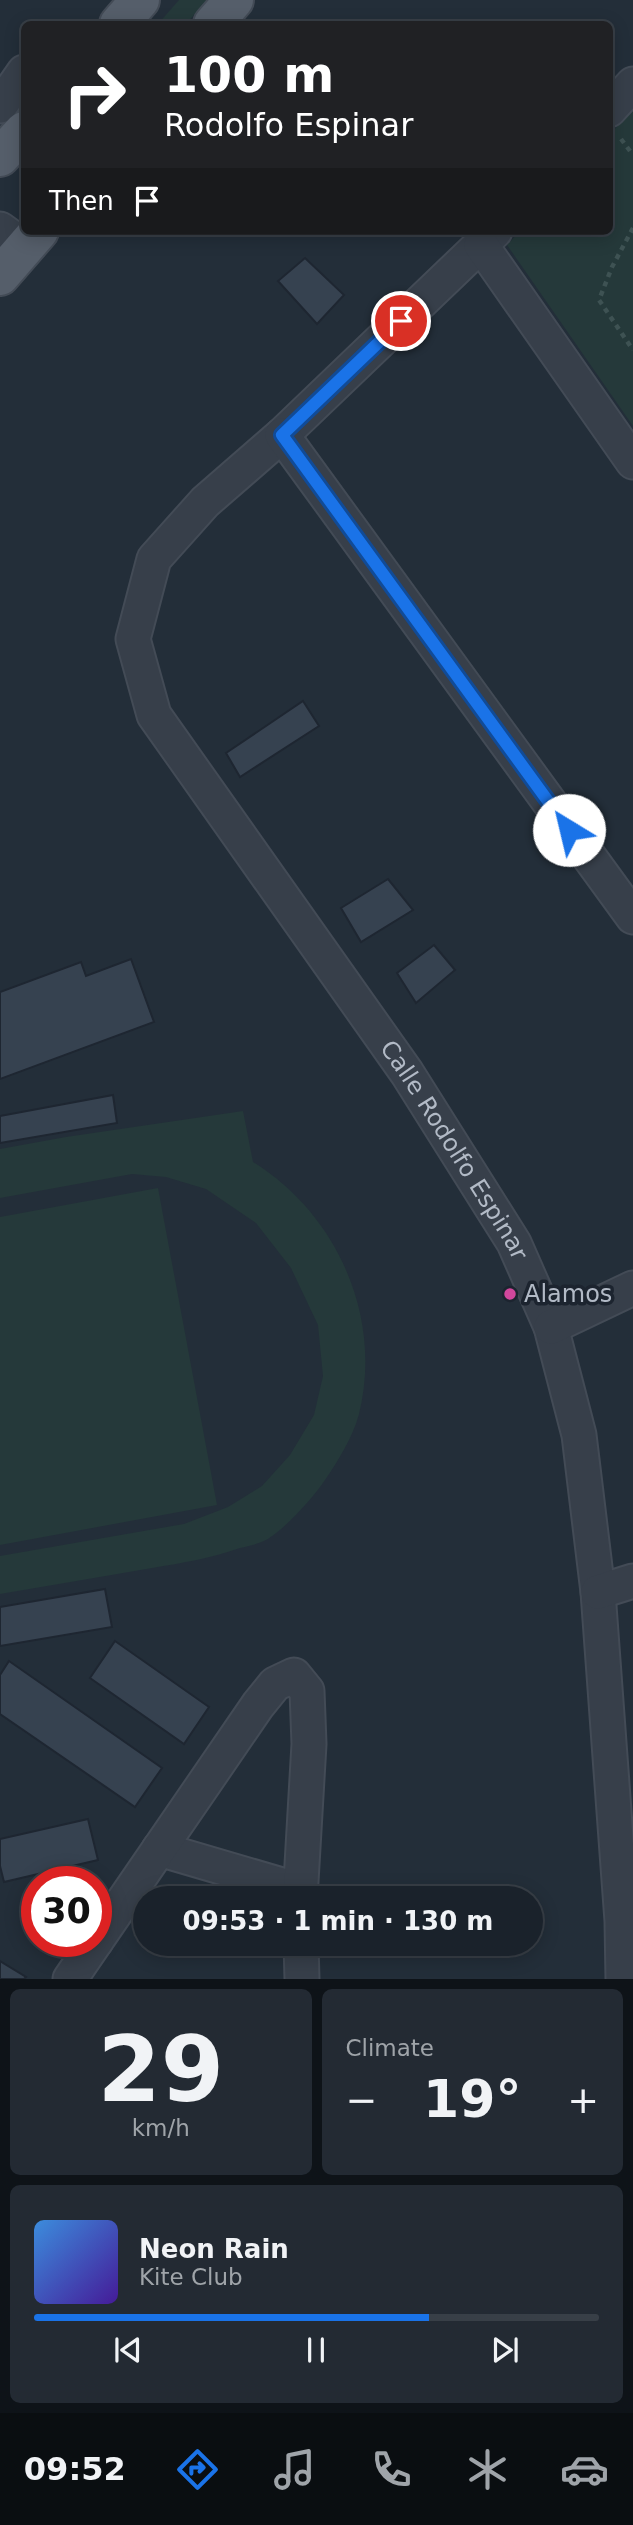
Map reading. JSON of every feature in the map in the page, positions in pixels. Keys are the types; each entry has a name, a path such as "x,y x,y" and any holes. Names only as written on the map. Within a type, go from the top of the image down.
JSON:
{"main road":[{"path":"122,21 140,0"},
{"path":"216,21 234,0"},
{"path":"0,276 21,236"}],"street":[{"path":"0,106 21,76"},
{"path":"613,106 633,84"},
{"path":"633,462 488,238 282,435 633,917"},
{"name":"Calle Rodolfo Espinar","path":"282,435 205,502 154,559 133,639 154,715 407,1073 514,1243 551,1327 579,1435 598,1592 627,1921 623,1979"},
{"path":"551,1327 633,1288"},
{"path":"598,1592 633,1581"},
{"path":"112,1918 258,1705 275,1684 294,1675 307,1691 309,1744 300,1886"},
{"path":"159,1849 275,1886"},
{"path":"301,1956 302,1979"},
{"path":"70,1979 85,1957"}],"path":[{"path":"633,228 612,267 599,300 633,351"}],"green space":[{"path":"179,0 207,0 189,21 161,21"},
{"path":"633,110 633,426 507,245 516,235 613,235 613,131"},
{"path":"243,1111 253,1162 283,1184 308,1210 330,1239 346,1271 358,1305 364,1341 365,1377 359,1414 349,1440 313,1496 281,1529 263,1541 186,1562 0,1594 0,1556 184,1524 228,1507 262,1486 290,1455 314,1415 323,1376 318,1325 291,1268 256,1223 206,1189 166,1177 132,1174 0,1198 0,1149"},
{"path":"158,1188 217,1505 0,1545 0,1217"}],"building":[{"path":"305,258 344,295 317,324 278,281"},
{"path":"303,701 319,726 240,777 226,753"},
{"path":"388,879 413,910 361,942 341,908"},
{"path":"434,945 455,970 416,1003 397,973"},
{"path":"131,959 154,1022 0,1079 0,992 81,962 86,976"},
{"path":"113,1095 117,1123 0,1143 0,1116"},
{"path":"105,1589 112,1627 0,1646 0,1607"},
{"path":"115,1641 209,1707 184,1744 90,1678"},
{"path":"9,1661 162,1768 135,1807 0,1714 0,1675"},
{"path":"88,1819 98,1860 72,1866 21,1866 21,1878 4,1882 0,1866 0,1839"},
{"path":"0,1961 26,1977 0,1979"}],"place":[{"name":"Alamos","path":"510,1294"}],"route":[{"path":"401,321 282,435 569,830"}]}
